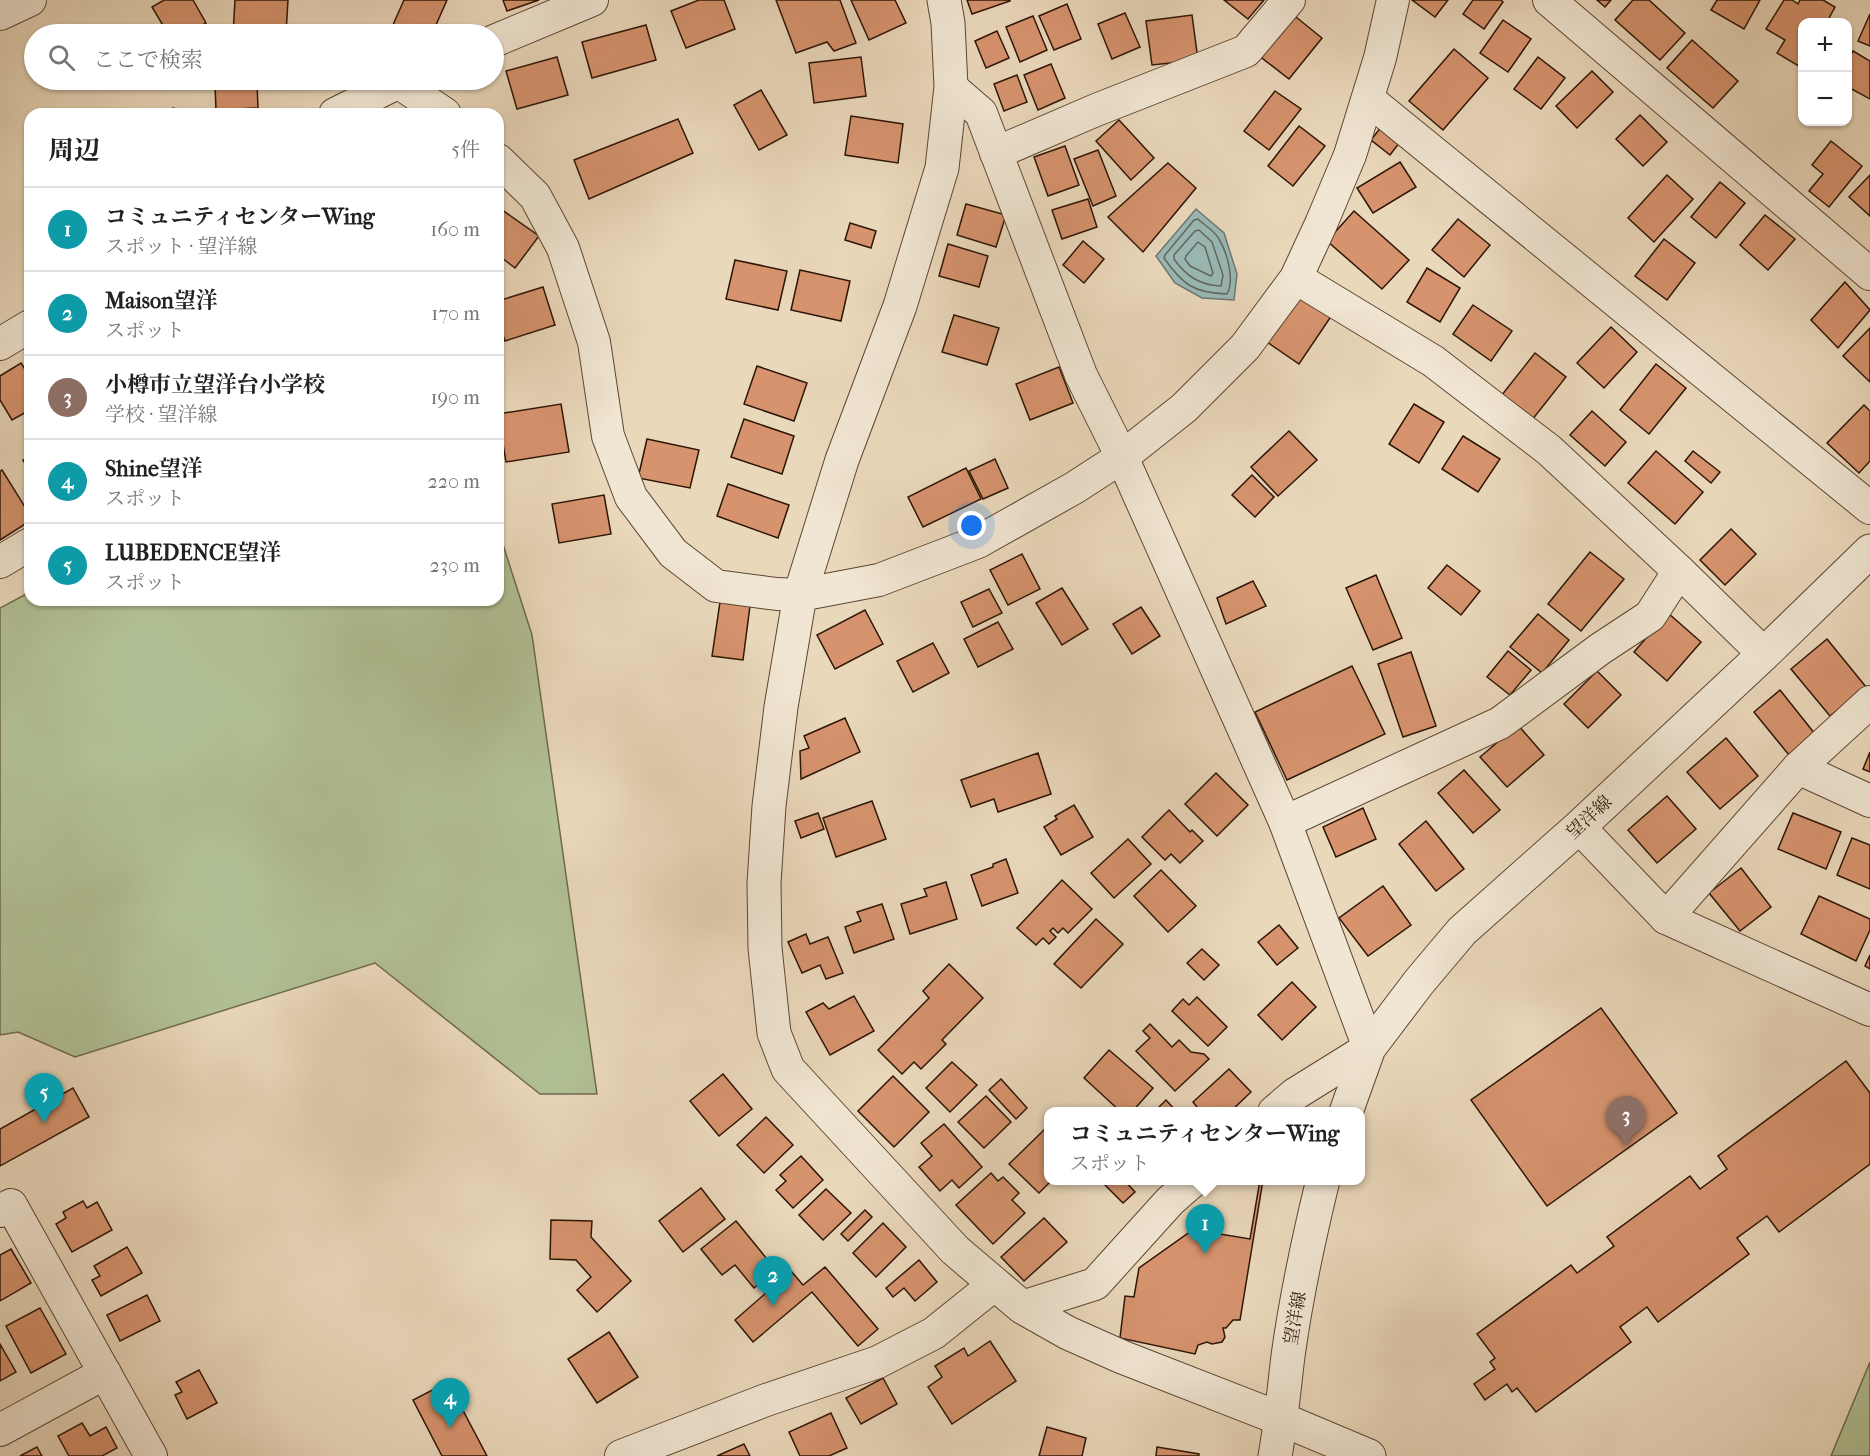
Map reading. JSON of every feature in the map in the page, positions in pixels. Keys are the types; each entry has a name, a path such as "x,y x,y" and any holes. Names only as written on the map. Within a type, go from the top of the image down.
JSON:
{"street":[{"path":"0,14 30,0"},
{"path":"504,37 591,0"},
{"path":"944,0 948,23 951,87 942,168 900,306 843,460 800,595 781,707 769,806 764,883 765,948 774,1033 789,1070 955,1250 1022,1307 1068,1333 1122,1357 1369,1456"},
{"path":"996,153 1246,51 1289,0"},
{"path":"504,166 535,196 563,248 594,342 608,436 631,497 673,553 716,586 800,595 879,580 978,542 1074,488 1122,457 1184,408 1245,347 1296,278 1321,224 1350,155 1368,99 1393,0"},
{"path":"1549,0 1870,274"},
{"path":"951,87 981,113 1081,375 1122,457 1285,822 1370,1048 1295,1094 1280,1107"},
{"path":"346,108 379,90"},
{"path":"411,90 437,108"},
{"path":"1368,99 1870,508"},
{"path":"1296,278 1433,361 1549,450 1764,654"},
{"path":"0,344 24,330"},
{"path":"0,562 24,548"},
{"name":"望洋線","path":"1348,1107 1370,1048 1419,982 1462,931 1764,654 1870,551"},
{"path":"1285,822 1500,723 1600,649 1650,616 1679,571"},
{"path":"1666,918 1798,768 1870,702"},
{"path":"1798,768 1870,801"},
{"path":"1578,827 1666,918 1870,1010"},
{"path":"1022,1307 1095,1284 1170,1201 1188,1185"},
{"name":"望洋線","path":"1275,1456 1288,1354 1311,1227 1322,1185"},
{"path":"0,1211 11,1205 151,1456"},
{"path":"621,1456 766,1400 878,1362 934,1333 995,1284"},
{"path":"0,1430 105,1373"}],"green space":[{"path":"504,548 532,635 597,1094 540,1094 375,963 75,1057 18,1032 0,1035 0,608 24,595 24,606 504,606"},
{"path":"1870,1362 1870,1456 1831,1456"}],"water":[{"path":"1196,209 1224,233 1237,274 1234,300 1202,298 1175,283 1156,256"}],"building":[{"path":"164,0 193,0 206,23 162,24 152,7"},
{"path":"235,0 288,0 287,24 234,24"},
{"path":"404,0 447,0 436,24 393,24"},
{"path":"503,0 539,0 507,11"},
{"path":"699,0 724,0 735,29 686,48 671,11"},
{"path":"776,0 840,0 856,43 834,51 827,42 796,53"},
{"path":"851,0 895,0 906,23 869,40"},
{"path":"967,0 1010,0 1010,1 972,14"},
{"path":"1224,0 1264,0 1248,19"},
{"path":"1412,0 1448,0 1435,17"},
{"path":"1473,0 1501,0 1503,2 1484,29 1463,14"},
{"path":"1597,0 1611,0 1605,7"},
{"path":"1633,0 1649,0 1685,33 1660,60 1615,20"},
{"path":"1717,0 1760,0 1744,29 1711,10"},
{"path":"1784,0 1792,0 1798,4 1800,0 1823,0 1835,7 1829,18 1798,18 1798,66 1777,53 1785,40 1766,29"},
{"path":"1067,4 1081,39 1054,50 1039,16"},
{"path":"1125,13 1140,47 1112,59 1098,24"},
{"path":"1291,13 1322,38 1289,79 1258,55"},
{"path":"1870,14 1870,46 1858,41"},
{"path":"1192,15 1198,60 1152,65 1146,21"},
{"path":"1033,16 1047,50 1020,62 1006,27"},
{"path":"1503,20 1531,39 1508,72 1480,53"},
{"path":"646,25 656,60 592,78 582,42"},
{"path":"997,31 1009,58 986,68 975,41"},
{"path":"1692,40 1738,81 1713,108 1667,68"},
{"path":"1454,49 1488,78 1443,130 1409,101"},
{"path":"1853,51 1870,61 1870,99 1852,89"},
{"path":"557,57 568,95 517,109 506,71"},
{"path":"861,57 866,96 814,103 809,63"},
{"path":"1538,57 1565,78 1541,109 1514,89"},
{"path":"1051,64 1065,98 1038,110 1024,75"},
{"path":"1592,71 1613,92 1577,128 1556,106"},
{"path":"1017,75 1027,102 1004,111 994,84"},
{"path":"215,90 257,90 258,108 216,108"},
{"path":"761,90 787,135 759,150 734,105"},
{"path":"1275,91 1301,109 1269,150 1244,131"},
{"path":"1640,115 1667,142 1643,166 1616,139"},
{"path":"851,116 903,124 898,163 845,155"},
{"path":"678,119 693,153 589,199 574,160"},
{"path":"1119,120 1154,158 1131,180 1096,141"},
{"path":"1299,126 1325,146 1293,186 1268,166"},
{"path":"1381,127 1400,142 1390,155 1371,140"},
{"path":"1831,141 1862,166 1829,207 1809,191 1823,174 1812,165"},
{"path":"1065,146 1079,185 1048,196 1034,157"},
{"path":"1098,150 1116,196 1093,206 1074,159"},
{"path":"1400,162 1416,187 1373,213 1357,188"},
{"path":"1168,163 1196,188 1143,252 1108,217"},
{"path":"1667,175 1693,199 1654,242 1628,218"},
{"path":"1870,175 1870,216 1849,197"},
{"path":"1720,182 1745,203 1716,238 1691,217"},
{"path":"1088,199 1097,227 1062,239 1052,210"},
{"path":"966,204 1006,215 996,247 957,235"},
{"path":"504,211 539,236 515,268 504,260"},
{"path":"1354,211 1409,260 1382,289 1327,241"},
{"path":"1765,215 1795,239 1768,270 1740,245"},
{"path":"1458,219 1490,245 1464,277 1432,250"},
{"path":"850,223 876,231 871,248 845,240"},
{"path":"1664,239 1695,263 1667,300 1635,276"},
{"path":"1083,241 1104,259 1084,283 1063,265"},
{"path":"948,244 988,256 979,287 939,276"},
{"path":"735,260 787,271 778,310 726,299"},
{"path":"1427,268 1460,288 1440,322 1407,302"},
{"path":"800,270 850,281 841,321 791,310"},
{"path":"1845,282 1870,310 1838,348 1811,320"},
{"path":"543,287 555,325 505,341 504,299"},
{"path":"1302,296 1332,315 1299,364 1267,342"},
{"path":"1473,305 1512,331 1491,361 1453,334"},
{"path":"954,315 999,328 987,365 942,352"},
{"path":"1611,327 1637,352 1604,388 1577,363"},
{"path":"1870,328 1870,382 1843,356"},
{"path":"1535,353 1566,377 1532,420 1501,396"},
{"path":"21,363 24,368 24,413 12,420 0,400 0,376"},
{"path":"1656,364 1686,388 1649,434 1620,410"},
{"path":"757,366 807,383 794,421 744,404"},
{"path":"1059,367 1073,403 1030,420 1016,384"},
{"path":"561,404 569,452 506,462 504,413"},
{"path":"1414,404 1444,422 1419,463 1389,444"},
{"path":"1864,405 1870,411 1870,461 1859,473 1827,443"},
{"path":"1592,411 1626,442 1605,466 1570,435"},
{"path":"744,419 794,436 782,474 731,457"},
{"path":"1289,431 1317,460 1278,496 1251,467"},
{"path":"1463,436 1500,459 1478,492 1442,469"},
{"path":"647,439 699,450 690,488 638,478"},
{"path":"1656,451 1703,492 1675,524 1628,483"},
{"path":"1693,451 1720,472 1711,483 1685,461"},
{"path":"995,459 1008,488 983,499 969,471"},
{"path":"966,468 981,499 923,527 908,497"},
{"path":"2,470 24,505 24,525 0,540 0,471"},
{"path":"1252,475 1274,497 1255,517 1232,495"},
{"path":"728,484 789,505 778,538 717,516"},
{"path":"604,495 611,534 559,543 552,504"},
{"path":"1731,529 1756,554 1725,585 1700,560"},
{"path":"1590,552 1624,579 1581,631 1548,604"},
{"path":"1022,554 1040,589 1008,605 990,570"},
{"path":"1447,565 1480,591 1461,615 1428,588"},
{"path":"1376,575 1402,638 1373,650 1346,588"},
{"path":"1253,581 1266,606 1226,624 1217,598"},
{"path":"1062,588 1088,629 1062,645 1036,603"},
{"path":"989,589 1002,613 973,627 961,602"},
{"path":"720,602 750,606 743,660 712,656"},
{"path":"1141,607 1160,636 1132,654 1113,624"},
{"path":"865,610 883,644 835,669 817,635"},
{"path":"1668,613 1701,642 1667,681 1634,652"},
{"path":"1538,614 1569,640 1542,673 1510,647"},
{"path":"998,622 1013,649 978,667 964,639"},
{"path":"1827,639 1866,687 1830,716 1791,669"},
{"path":"933,643 949,673 913,692 897,661"},
{"path":"1508,651 1531,670 1510,695 1487,677"},
{"path":"1411,652 1436,726 1403,737 1378,664"},
{"path":"1352,666 1385,734 1287,780 1255,712"},
{"path":"1597,671 1621,695 1588,728 1564,704"},
{"path":"1780,690 1815,734 1789,755 1754,712"},
{"path":"845,718 860,752 801,779 800,751 809,748 804,736"},
{"path":"1518,725 1544,755 1507,787 1480,757"},
{"path":"1726,738 1758,776 1720,809 1687,772"},
{"path":"1870,752 1870,772 1863,769"},
{"path":"1038,753 1051,794 998,812 994,799 971,807 961,780"},
{"path":"1464,770 1500,810 1473,833 1438,793"},
{"path":"1216,773 1248,805 1217,836 1185,804"},
{"path":"1667,796 1696,829 1657,863 1628,830"},
{"path":"872,801 886,839 836,857 823,818"},
{"path":"1074,805 1093,837 1061,855 1044,827 1057,819 1055,816"},
{"path":"1363,808 1376,839 1336,857 1323,827"},
{"path":"1169,810 1190,832 1192,830 1203,841 1180,863 1171,854 1165,860 1142,837"},
{"path":"818,813 824,829 801,838 795,821"},
{"path":"1793,813 1841,832 1826,869 1778,849"},
{"path":"1426,821 1464,869 1436,891 1399,844"},
{"path":"1852,838 1870,845 1870,889 1837,875"},
{"path":"1128,839 1151,864 1114,898 1091,873"},
{"path":"1006,859 1018,893 982,906 971,875 993,867 993,864"},
{"path":"1741,868 1771,907 1740,931 1709,893"},
{"path":"1161,870 1196,906 1168,932 1134,896"},
{"path":"1062,880 1092,909 1068,933 1063,928 1058,933 1053,928 1050,931 1056,937 1049,944 1043,938 1036,945 1017,928"},
{"path":"946,882 957,919 910,934 901,904 927,896 924,889"},
{"path":"1383,886 1411,925 1368,956 1339,918"},
{"path":"1819,896 1870,919 1870,930 1856,961 1801,934"},
{"path":"882,904 894,939 854,953 845,927 861,921 857,912"},
{"path":"1096,919 1123,944 1081,988 1054,964"},
{"path":"1279,925 1298,948 1277,965 1258,942"},
{"path":"806,934 810,944 828,937 843,973 826,979 820,965 802,973 788,942"},
{"path":"1202,949 1219,965 1204,980 1187,963"},
{"path":"1870,955 1870,969 1865,966"},
{"path":"949,964 983,998 942,1040 946,1044 921,1069 914,1062 902,1074 878,1050 929,998 923,991"},
{"path":"1292,982 1316,1007 1282,1040 1258,1015"},
{"path":"854,996 874,1031 830,1055 806,1012 823,1003 829,1009"},
{"path":"1197,997 1227,1027 1208,1046 1172,1011 1183,999 1189,1005"},
{"path":"1601,1008 1677,1113 1547,1206 1471,1100"},
{"path":"1150,1024 1172,1047 1179,1040 1191,1052 1204,1054 1209,1059 1175,1091 1136,1051 1150,1038 1143,1031"},
{"path":"1109,1050 1153,1088 1136,1107 1116,1107 1084,1078"},
{"path":"1846,1061 1870,1093 1870,1164 1779,1232 1767,1216 1737,1238 1749,1254 1658,1322 1647,1307 1620,1327 1631,1342 1536,1412 1517,1388 1512,1392 1507,1384 1485,1400 1474,1384 1495,1369 1490,1362 1495,1358 1477,1334 1571,1265 1577,1273 1614,1246 1607,1237 1690,1176 1700,1189 1727,1169 1718,1156"},
{"path":"952,1062 977,1085 950,1112 926,1088"},
{"path":"1229,1069 1251,1092 1235,1107 1197,1107 1193,1102"},
{"path":"723,1074 752,1109 719,1136 690,1101"},
{"path":"893,1076 929,1112 894,1147 858,1111"},
{"path":"1001,1079 1027,1108 1016,1119 989,1090"},
{"path":"73,1088 89,1117 0,1166 0,1129"},
{"path":"986,1096 1011,1122 984,1148 958,1122"},
{"path":"1166,1100 1172,1107 1159,1107"},
{"path":"766,1117 793,1145 764,1173 737,1145"},
{"path":"944,1124 982,1167 959,1188 952,1180 940,1191 919,1167 932,1156 921,1143"},
{"path":"1044,1130 1044,1185 1047,1185 1039,1193 1009,1164"},
{"path":"801,1156 823,1180 793,1208 776,1190 786,1181 780,1175"},
{"path":"991,1173 998,1181 1003,1177 1019,1193 1012,1200 1025,1213 993,1244 956,1205"},
{"path":"1105,1185 1129,1185 1135,1192 1123,1203"},
{"path":"1259,1185 1262,1185 1240,1320 1233,1320 1226,1328 1223,1328 1225,1337 1222,1342 1212,1344 1207,1342 1198,1345 1195,1354 1120,1338 1125,1296 1134,1297 1139,1268 1191,1231 1191,1225 1206,1226 1211,1235 1214,1233 1250,1239"},
{"path":"701,1188 725,1219 683,1252 659,1221"},
{"path":"826,1189 851,1213 823,1240 799,1215"},
{"path":"83,1201 87,1208 97,1202 112,1230 72,1252 56,1224 66,1218 63,1212"},
{"path":"865,1210 872,1217 848,1241 841,1234"},
{"path":"1044,1218 1067,1242 1024,1281 1001,1257"},
{"path":"551,1220 592,1221 591,1237 631,1281 597,1312 577,1290 591,1277 576,1260 550,1259"},
{"path":"736,1221 776,1270 754,1288 735,1265 722,1275 701,1249"},
{"path":"883,1223 906,1247 876,1277 853,1253"},
{"path":"127,1247 142,1273 101,1296 92,1280 100,1276 94,1266"},
{"path":"11,1249 31,1283 0,1301 0,1255"},
{"path":"919,1260 937,1282 915,1301 904,1288 893,1297 886,1288"},
{"path":"825,1267 878,1329 858,1346 812,1292 753,1342 735,1320 791,1271 803,1285"},
{"path":"147,1295 160,1321 120,1341 107,1315"},
{"path":"40,1308 66,1354 31,1373 6,1326"},
{"path":"609,1332 638,1377 597,1403 568,1359"},
{"path":"990,1341 1016,1381 952,1424 928,1387 942,1377 935,1366 964,1348 968,1356"},
{"path":"0,1344 16,1372 0,1381"},
{"path":"199,1370 217,1403 187,1419 175,1395 182,1392 176,1382"},
{"path":"883,1378 897,1404 861,1424 846,1398"},
{"path":"448,1382 487,1456 442,1456 413,1400"},
{"path":"831,1413 847,1448 829,1456 800,1456 789,1432"},
{"path":"82,1423 90,1436 106,1427 117,1448 102,1456 69,1456 58,1436"},
{"path":"1047,1427 1086,1438 1082,1456 1039,1456"},
{"path":"744,1444 750,1456 717,1456"},
{"path":"37,1447 42,1456 20,1456"},
{"path":"1157,1447 1199,1454 1199,1456 1156,1456"}],"place":[{"name":"LUBEDENCE望洋","path":"44,1123"},
{"name":"小樽市立望洋台小学校","path":"1626,1146"},
{"name":"コミュニティセンターWing","path":"1205,1254"},
{"name":"Maison望洋","path":"773,1306"},
{"name":"Shine望洋","path":"450,1428"}]}
